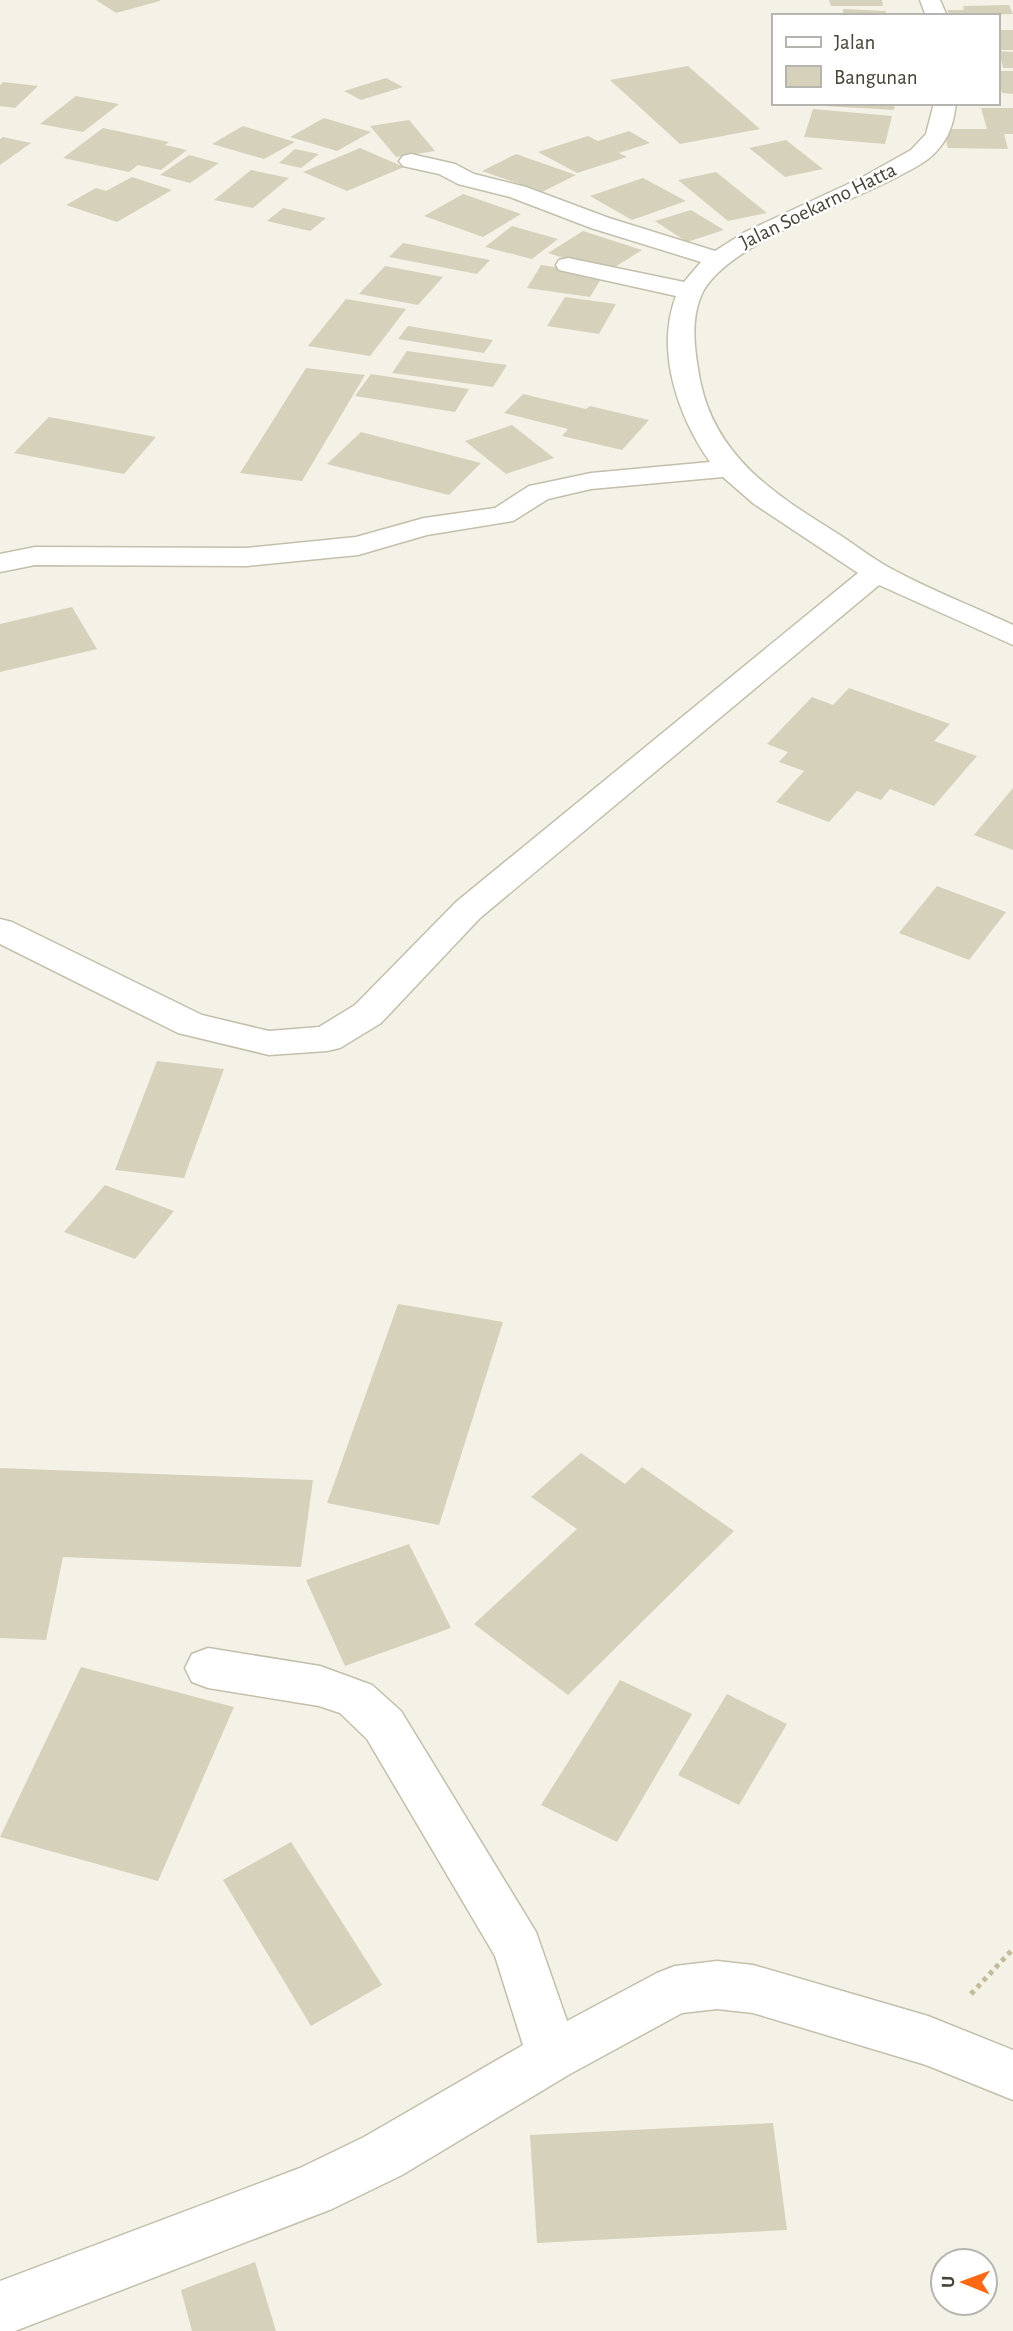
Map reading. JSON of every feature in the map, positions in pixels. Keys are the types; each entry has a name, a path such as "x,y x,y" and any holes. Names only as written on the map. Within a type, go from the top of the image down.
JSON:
{"street":[{"name":"Jalan Soekarno Hatta","path":"946,105 940,129 919,155 869,185 739,244 717,259 690,291 685,306 682,339 684,378 697,421 731,468 788,516 861,560 876,573 1013,636"},
{"path":"411,161 447,169 600,223 717,259"},
{"path":"568,265 690,291"},
{"path":"0,563 35,556 247,557 358,546 424,527 503,515 539,492 591,481 731,468"},
{"path":"0,930 191,1024 269,1043 327,1039 368,1014 468,910 876,573"},
{"path":"208,1668 320,1685 356,1699 384,1725 518,1948 552,2056"},
{"path":"0,2309 313,2190 383,2155 552,2056 675,1990 718,1985 753,1989 928,2041 1013,2075"}],"building":[{"path":"96,0 160,0 160,1 116,13"},
{"path":"829,0 882,0 883,6 831,6"},
{"path":"1009,5 1013,14 949,14 947,10 964,10 963,6"},
{"path":"843,9 886,11 886,14 843,14"},
{"path":"999,30 1013,30 1013,50 999,50"},
{"path":"999,51 1013,52 1013,68 1003,68"},
{"path":"688,66 760,129 680,144 610,80"},
{"path":"999,71 1013,71 1013,94 1002,93"},
{"path":"386,78 403,87 361,100 344,91"},
{"path":"3,82 38,86 15,108 0,106 0,85"},
{"path":"76,96 119,104 83,132 40,124"},
{"path":"824,105 895,105 894,110"},
{"path":"981,108 1013,108 1013,134 1004,134 1008,149 948,148 943,129 987,129"},
{"path":"813,109 892,116 885,144 804,137"},
{"path":"324,118 371,132 337,151 290,137"},
{"path":"409,120 435,151 396,157 370,126"},
{"path":"243,126 295,142 264,159 212,144"},
{"path":"103,128 169,142 165,145 187,150 161,170 138,165 129,172 63,158"},
{"path":"629,131 650,143 619,153 627,157 577,173 538,152 588,136 598,141"},
{"path":"3,137 31,143 0,165 0,139"},
{"path":"786,140 823,169 785,177 749,148"},
{"path":"360,148 404,167 347,191 303,172"},
{"path":"295,149 319,154 301,168 279,163"},
{"path":"516,154 576,175 542,192 482,171"},
{"path":"189,155 219,163 190,183 160,175"},
{"path":"251,170 289,178 253,208 214,200"},
{"path":"716,172 767,213 728,221 678,180"},
{"path":"132,177 172,190 117,222 66,205 96,188 106,191"},
{"path":"643,178 686,201 632,220 590,196"},
{"path":"463,194 521,214 483,237 424,216"},
{"path":"283,208 326,218 310,231 267,221"},
{"path":"691,210 724,230 687,242 655,221"},
{"path":"512,226 558,239 532,259 485,247"},
{"path":"583,231 642,250 607,272 548,253"},
{"path":"403,243 490,260 477,274 389,257"},
{"path":"541,265 604,274 590,297 527,288"},
{"path":"385,266 443,277 418,305 359,294"},
{"path":"565,297 616,304 599,334 547,326"},
{"path":"346,299 406,309 370,356 308,346"},
{"path":"408,326 493,340 484,353 398,339"},
{"path":"407,351 507,365 493,387 392,373"},
{"path":"306,368 365,375 302,481 240,473"},
{"path":"371,374 469,389 455,412 355,396"},
{"path":"523,394 649,420 622,450 562,436 568,429 504,413"},
{"path":"49,417 156,437 124,474 14,453"},
{"path":"512,425 554,458 506,474 465,441"},
{"path":"361,432 481,463 449,495 327,464"},
{"path":"72,607 97,649 0,672 0,624"},
{"path":"849,688 950,724 934,741 977,756 934,806 890,789 881,800 857,791 829,822 776,802 804,771 779,762 788,752 767,744 812,697 833,705"},
{"path":"1013,788 1013,850 974,835"},
{"path":"937,886 1006,912 969,960 899,933"},
{"path":"157,1061 224,1069 184,1178 115,1170"},
{"path":"105,1185 174,1211 135,1259 64,1232"},
{"path":"398,1304 503,1322 439,1525 327,1503"},
{"path":"581,1453 625,1484 642,1467 734,1531 568,1695 474,1624 577,1529 531,1497"},
{"path":"0,1468 313,1480 301,1567 63,1557 46,1640 0,1638"},
{"path":"409,1544 451,1628 345,1666 306,1580"},
{"path":"81,1667 234,1707 158,1881 0,1837"},
{"path":"620,1680 692,1714 617,1842 541,1805"},
{"path":"727,1694 787,1724 739,1805 678,1775"},
{"path":"291,1842 382,1985 311,2026 223,1880"},
{"path":"773,2123 787,2230 537,2243 530,2135"},
{"path":"255,2262 276,2331 192,2331 181,2290"}]}
